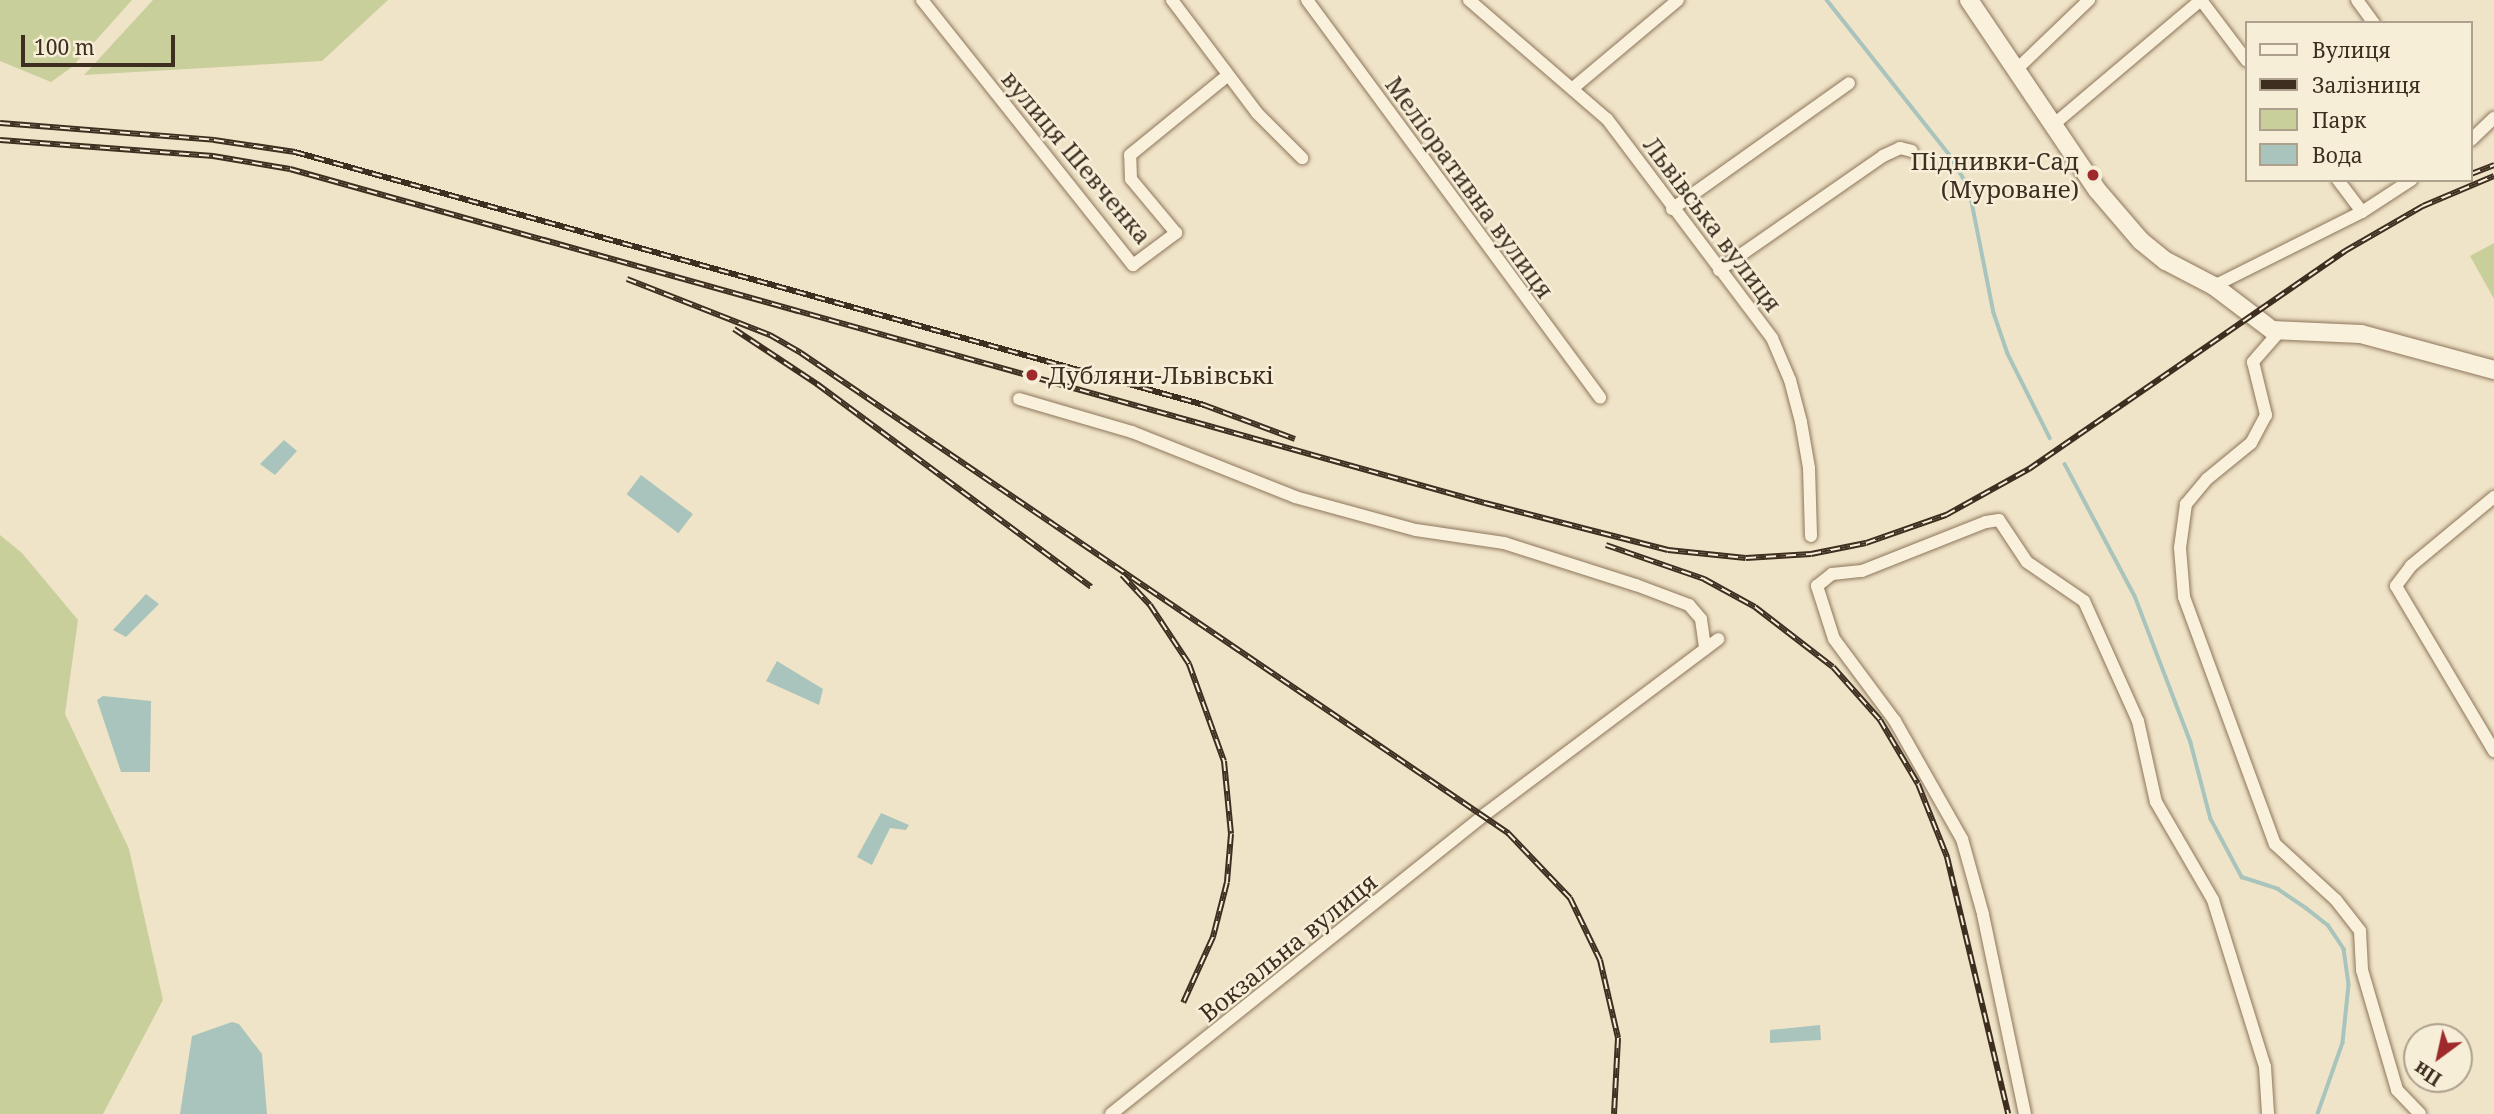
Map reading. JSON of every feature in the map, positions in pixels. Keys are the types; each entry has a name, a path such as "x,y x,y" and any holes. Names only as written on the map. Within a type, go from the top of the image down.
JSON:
{"street":[{"name":"вулиця Шевченка","path":"922,0 1133,265 1175,233 1131,179 1130,155 1227,76"},
{"path":"1172,0 1227,76 1302,158"},
{"name":"Меліоративна вулиця","path":"1307,0 1600,398"},
{"name":"Львівська вулиця","path":"1469,0 1573,88 1615,129 1672,209 1772,338 1790,380 1809,468 1811,536"},
{"path":"1573,88 1678,0"},
{"path":"1969,0 2098,191 2141,241 2166,261 2214,286 2260,324 2279,332 2361,334 2494,370"},
{"path":"2017,69 2089,0"},
{"path":"2053,125 2201,0 2246,60"},
{"path":"2357,0 2373,21"},
{"path":"1672,209 1849,83"},
{"path":"2473,137 2494,118"},
{"path":"1719,270 1883,156 1900,148 1912,151"},
{"path":"2340,182 2362,212"},
{"path":"2214,286 2362,212 2409,182"},
{"path":"2279,332 2253,362 2266,415 2251,443 2207,479 2186,504 2180,548 2184,597 2275,844 2336,900 2360,932 2362,970 2397,1090 2420,1114"},
{"path":"1019,399 1132,432 1295,497 1416,530 1504,543 1689,604 1701,619 1705,649"},
{"path":"2494,497 2411,566 2396,586 2494,751"},
{"path":"2025,1114 1983,914 1962,839 1895,721 1834,639 1817,586 1832,574 1862,571 1986,522 1999,520 2027,562 2084,601 2122,685 2138,721 2156,802 2214,900 2265,1067 2267,1114"},
{"name":"Вокзальна вулиця","path":"1111,1114 1490,810 1718,639"}],"green space":[{"path":"0,0 132,0 72,67 51,82 0,61"},
{"path":"153,0 388,0 322,61 84,75"},
{"path":"2494,243 2494,299 2470,256"},
{"path":"0,535 22,553 78,620 65,714 129,849 163,1000 103,1114 0,1114"}],"water":[{"path":"284,440 297,451 275,475 260,464"},
{"path":"641,475 693,514 678,533 627,494"},
{"path":"146,594 159,604 126,637 113,630"},
{"path":"777,661 823,689 819,705 766,681"},
{"path":"103,696 151,701 150,772 121,772 97,700"},
{"path":"881,813 909,825 906,830 890,828 872,865 857,857"},
{"path":"232,1022 239,1024 262,1054 267,1114 180,1114 192,1036"},
{"path":"1820,1025 1821,1040 1770,1043 1770,1030"}],"waterway":[{"path":"1827,0 1949,154 1969,187 1994,313 2008,354 2050,438"},
{"path":"2065,464 2135,596 2191,743 2211,819 2242,877 2278,889 2306,908 2328,925 2344,949 2349,985 2343,1043 2318,1114"}],"railway":[{"path":"0,123 214,140 295,152 1204,405 1295,439"},
{"path":"0,140 213,156 290,169 1485,503 1668,550 1746,558 1811,554 1866,543 1946,515 2029,469 2345,251 2423,206 2494,176"},
{"path":"2473,173 2494,165"},
{"path":"627,279 770,335 801,353 1508,833 1570,898 1600,960 1618,1038 1614,1114"},
{"path":"734,329 817,384 1091,587"},
{"path":"1606,545 1704,579 1755,607 1833,667 1880,720 1918,784 1947,857 2008,1114"},
{"path":"1122,575 1150,605 1189,664 1224,761 1231,834 1227,882 1213,937 1183,1003"}],"place":[{"name":"Піднивки-Сад (Муроване)","path":"2093,175"},
{"name":"Дубляни-Львівські","path":"1032,375"}]}
